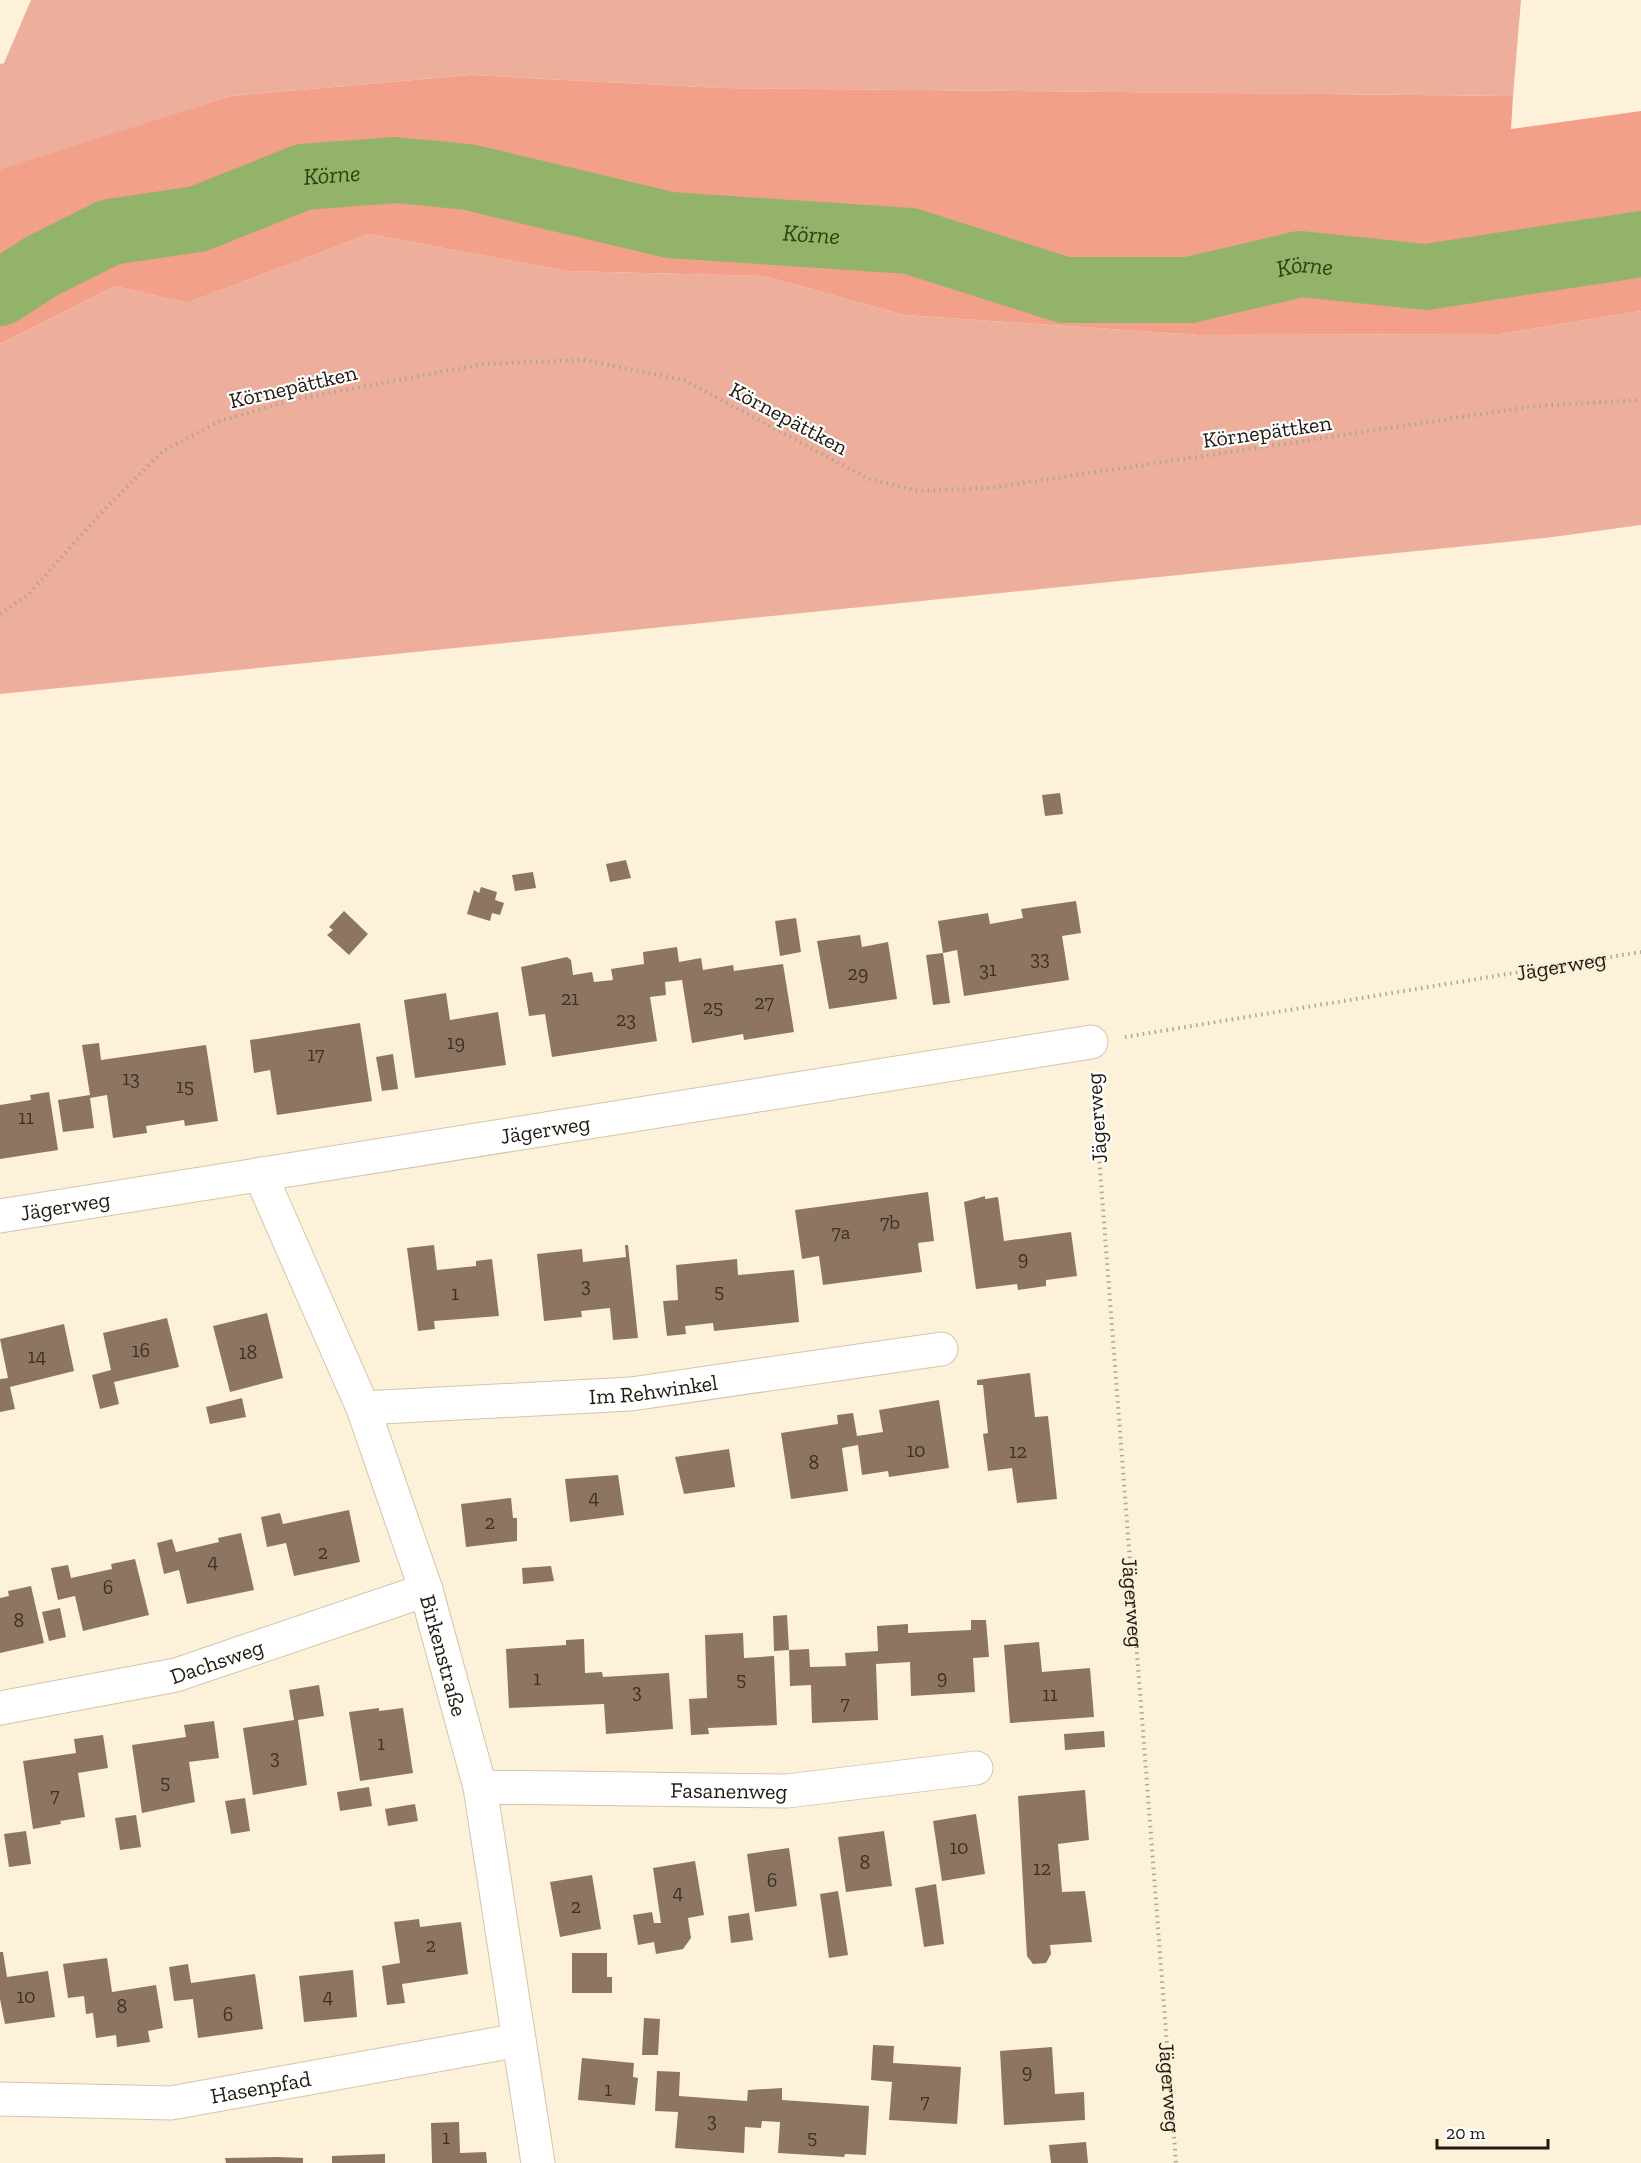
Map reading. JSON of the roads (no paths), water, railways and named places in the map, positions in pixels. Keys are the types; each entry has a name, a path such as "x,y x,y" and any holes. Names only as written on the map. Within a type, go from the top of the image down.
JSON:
{"street":[{"name":"Jägerweg","path":"0,1216 1091,1042"},
{"name":"Birkenstraße","path":"260,1173 363,1408 426,1590 480,1787 538,2163"},
{"name":"Im Rehwinkel","path":"363,1408 631,1394 941,1349"},
{"name":"Dachsweg","path":"0,1708 176,1675 426,1590"},
{"name":"Fasanenweg","path":"480,1787 787,1791 976,1768"},
{"name":"Hasenpfad","path":"0,2099 171,2103 519,2040"}],"waterway":[{"name":"Körne","path":"0,293 42,266 110,232 198,219 303,177 396,170 468,177 670,225 910,241 1064,290 1189,290 1300,264 1426,277 1641,244"}]}
